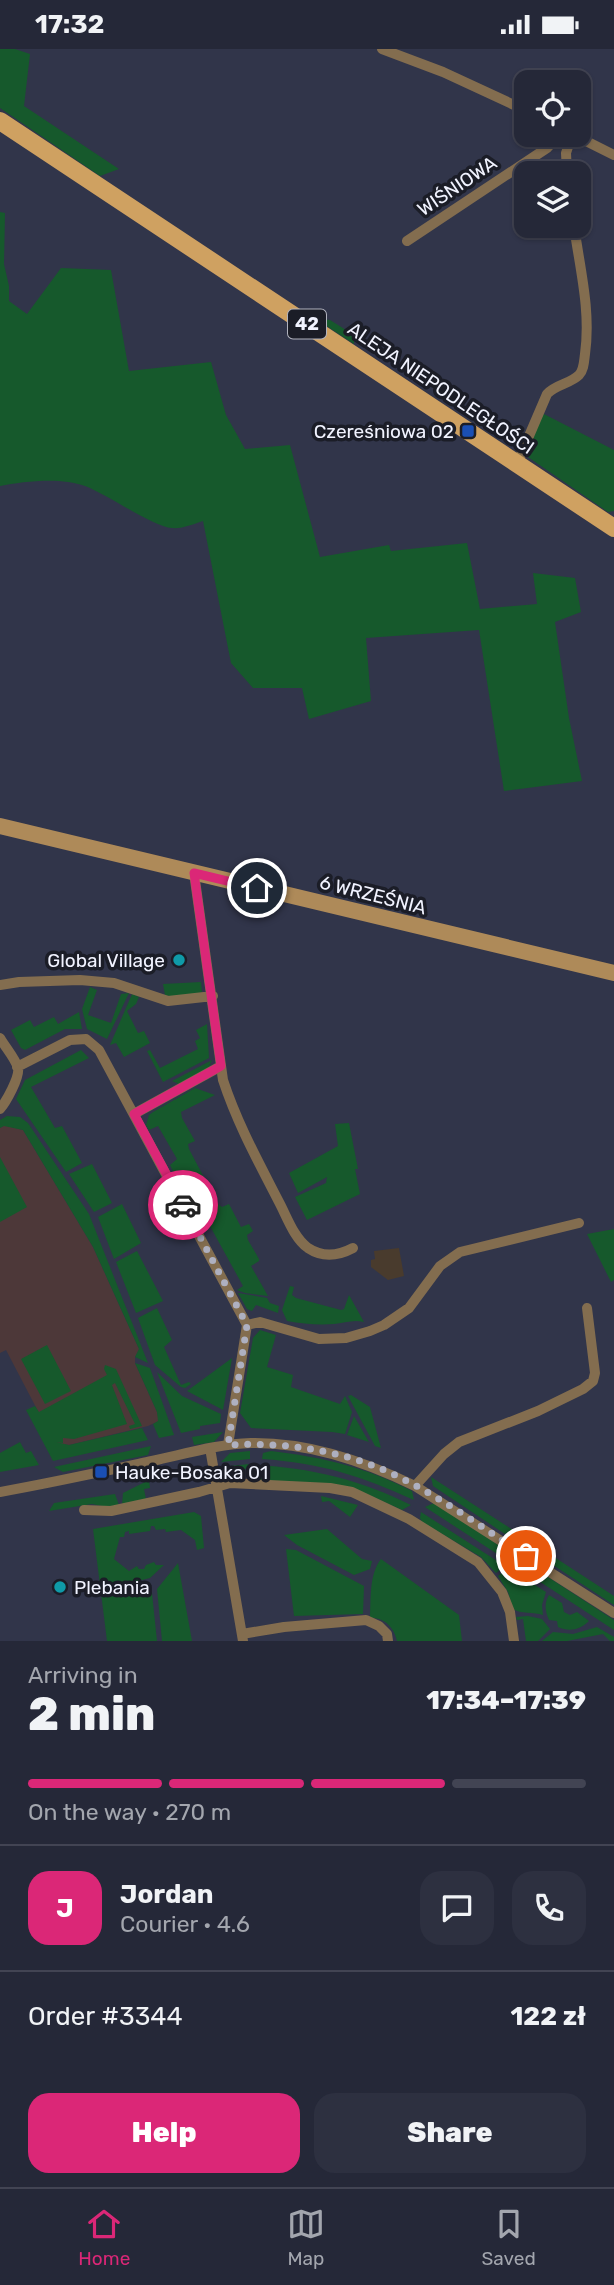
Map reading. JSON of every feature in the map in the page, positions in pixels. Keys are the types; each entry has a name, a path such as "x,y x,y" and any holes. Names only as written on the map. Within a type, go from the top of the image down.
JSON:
{"main road":[{"name":"ALEJA NIEPODLEGŁOŚCI","path":"0,121 614,528"}],"street":[{"path":"382,49 443,72 514,105"},
{"path":"591,145 614,155"},
{"name":"WIŚNIOWA","path":"407,241 548,147"},
{"path":"517,464 547,394 554,387 579,375 582,369 587,338 587,313 576,238"},
{"name":"6 WRZEŚNIA","path":"0,826 614,973"},
{"path":"194,873 223,1082 236,1117 299,1238 310,1249 322,1255 333,1255 353,1248"},
{"path":"0,985 80,980 114,983 169,1001 212,996"},
{"path":"0,1038 18,1067 6,1102 0,1109"},
{"path":"18,1067 70,1039 86,1039 99,1050 247,1325 228,1445"},
{"path":"134,1114 221,1066"},
{"path":"247,1325 260,1322 319,1339 346,1338 370,1331 409,1308 440,1266 460,1252 579,1223"},
{"path":"415,1486 444,1454 459,1442 522,1418 583,1389 593,1381 595,1373 587,1308"},
{"path":"0,1492 228,1445 284,1445 319,1450 383,1470 415,1486 614,1613"},
{"path":"210,1448 242,1637 284,1627 366,1620 379,1626 387,1634 388,1641"},
{"path":"84,1510 111,1511 216,1486 242,1483 330,1487 352,1492 409,1519 478,1562 502,1592 510,1612 514,1641"}],"shaded area":[{"path":"4,1125 23,1130 93,1247 139,1349 135,1363 159,1421 69,1445 58,1444 51,1436 6,1350 0,1353 0,1128"},
{"path":"399,1248 404,1276 388,1280 371,1267 371,1260 375,1259 374,1251"}],"green space":[{"path":"0,49 15,49 30,54 24,106 119,169 100,176 0,108"},
{"path":"0,212 5,213 4,264 9,301 27,314 61,268 111,270 129,371 211,362 226,415 245,449 290,445 320,557 389,545 391,551 467,543 480,609 537,604 533,573 575,578 581,612 555,622 569,718 582,781 504,791 479,630 366,638 371,701 309,719 302,688 253,688 231,663 203,521 180,528 164,526 76,483 43,481 0,486"},
{"path":"330,320 354,335 354,344 319,321"},
{"path":"542,413 614,450 614,511 608,512 525,455"},
{"path":"201,982 202,992 173,997 165,995 163,984"},
{"path":"90,987 97,990 88,1015 111,1023 121,994 129,993 107,1039 87,1029 82,1009"},
{"path":"132,994 139,997 136,1004 127,1011 138,1033 144,1031 150,1043 124,1057 116,1043 110,1045"},
{"path":"79,1012 82,1029 65,1029 25,1050 21,1048 11,1030 30,1020 34,1027 54,1017 58,1024"},
{"path":"207,1024 209,1058 163,1082 147,1051 150,1050 160,1068 198,1049 195,1041 200,1038 196,1030"},
{"path":"81,1050 89,1058 31,1087 55,1128 62,1126 82,1163 66,1172 16,1099 25,1080"},
{"path":"212,1060 208,1069 179,1084 172,1081"},
{"path":"195,1088 215,1095 181,1112 195,1141 188,1144 189,1149 218,1204 222,1207 229,1204 241,1227 249,1224 253,1231 247,1235 248,1240 259,1261 251,1266 268,1296 237,1290 243,1286 205,1217 197,1220 170,1165 177,1159 158,1126 149,1130 146,1125 149,1115"},
{"path":"7,1116 20,1117 28,1123 89,1214 148,1363 135,1357 139,1349 93,1247 23,1130 4,1126 0,1128 0,1120"},
{"path":"349,1123 360,1194 307,1220 295,1197 326,1183 327,1177 298,1193 289,1173 338,1146 335,1124"},
{"path":"0,1157 27,1207 0,1222"},
{"path":"92,1164 112,1203 94,1212 69,1174"},
{"path":"122,1204 141,1243 114,1259 98,1217"},
{"path":"614,1229 614,1280 611,1282 587,1234"},
{"path":"137,1251 163,1301 136,1313 116,1262"},
{"path":"290,1286 294,1287 292,1295 296,1298 341,1310 344,1309 349,1295 364,1322 305,1324 287,1321 282,1310"},
{"path":"238,1293 267,1298 270,1303 279,1306 278,1313 256,1305 252,1311 247,1309"},
{"path":"157,1308 172,1340 164,1347 181,1385 189,1382 191,1384 185,1388 181,1387 155,1365 138,1318"},
{"path":"260,1330 276,1335 267,1367 293,1375 291,1387 340,1404 345,1396 352,1412 345,1434 251,1428 240,1413 253,1338"},
{"path":"47,1345 71,1391 45,1404 21,1359"},
{"path":"232,1358 223,1410 187,1391"},
{"path":"135,1363 150,1368 174,1435 159,1438 153,1424 158,1421 157,1412"},
{"path":"105,1365 116,1369 142,1426 130,1429 129,1426 135,1424 115,1383 112,1385 127,1424 74,1439 63,1438 63,1443 56,1442 69,1445 142,1428 148,1440 53,1461 26,1410 35,1406 39,1412 107,1375"},
{"path":"157,1372 182,1396 221,1414 220,1423 181,1433"},
{"path":"351,1395 370,1407 381,1448 375,1446 348,1396"},
{"path":"354,1416 369,1442 347,1435"},
{"path":"223,1432 214,1442 194,1445 192,1437"},
{"path":"20,1442 26,1453 31,1451 39,1465 0,1472 0,1453"},
{"path":"151,1446 148,1455 63,1472 54,1467"},
{"path":"250,1451 250,1459 221,1462 230,1453"},
{"path":"271,1451 308,1456 360,1469 412,1491 414,1500 340,1472 262,1459 263,1453"},
{"path":"249,1464 238,1479 225,1477 221,1473 221,1467"},
{"path":"256,1465 297,1469 336,1477 411,1505 402,1510 360,1491 248,1480"},
{"path":"431,1477 513,1530 505,1534 433,1486"},
{"path":"149,1480 150,1488 144,1489 146,1499 122,1505 123,1493"},
{"path":"115,1494 119,1505 107,1507 92,1504 49,1511 54,1503"},
{"path":"321,1496 358,1505 350,1517 329,1501 322,1502"},
{"path":"434,1503 614,1620 614,1630 425,1507"},
{"path":"194,1512 201,1516 204,1548 197,1550 195,1540 181,1530 166,1532 165,1529 156,1530 154,1526 151,1526 150,1531 129,1534 129,1531 125,1532 124,1537 120,1537 114,1559 129,1571 137,1566 144,1569 146,1565 154,1562 156,1565 164,1565 150,1578 138,1581 152,1593 157,1641 107,1641 93,1529"},
{"path":"421,1512 505,1566 496,1573 481,1557 422,1522"},
{"path":"327,1529 362,1559 372,1561 370,1569 354,1575 297,1545 284,1535"},
{"path":"525,1538 614,1596 614,1605 527,1548"},
{"path":"286,1549 296,1550 364,1586 363,1614 294,1616"},
{"path":"381,1559 459,1615 462,1641 397,1641 388,1624 380,1619 370,1618 373,1579"},
{"path":"178,1563 192,1641 162,1641 157,1589"},
{"path":"508,1568 546,1592 542,1605 543,1615 513,1609 508,1592 498,1576"},
{"path":"549,1595 562,1603 564,1612 570,1615 577,1612 589,1621 574,1629 558,1627 557,1621 549,1620 547,1613"},
{"path":"516,1617 542,1619 550,1629 538,1641 526,1641 523,1619 517,1620"},
{"path":"597,1627 614,1637 614,1641 610,1641 603,1634 567,1641 542,1641 553,1632 573,1634"}],"way so far":[{"path":"183,1205 247,1325 228,1445 254,1443 319,1450 383,1470 428,1493 526,1556"}],"place":[{"name":"Czereśniowa 02","path":"468,431"},
{"name":"Global Village","path":"179,960"},
{"name":"Hauke-Bosaka 01","path":"101,1472"},
{"name":"Plebania","path":"60,1587"}],"route":[{"path":"183,1205 134,1114 221,1066 194,873 257,888"}]}
